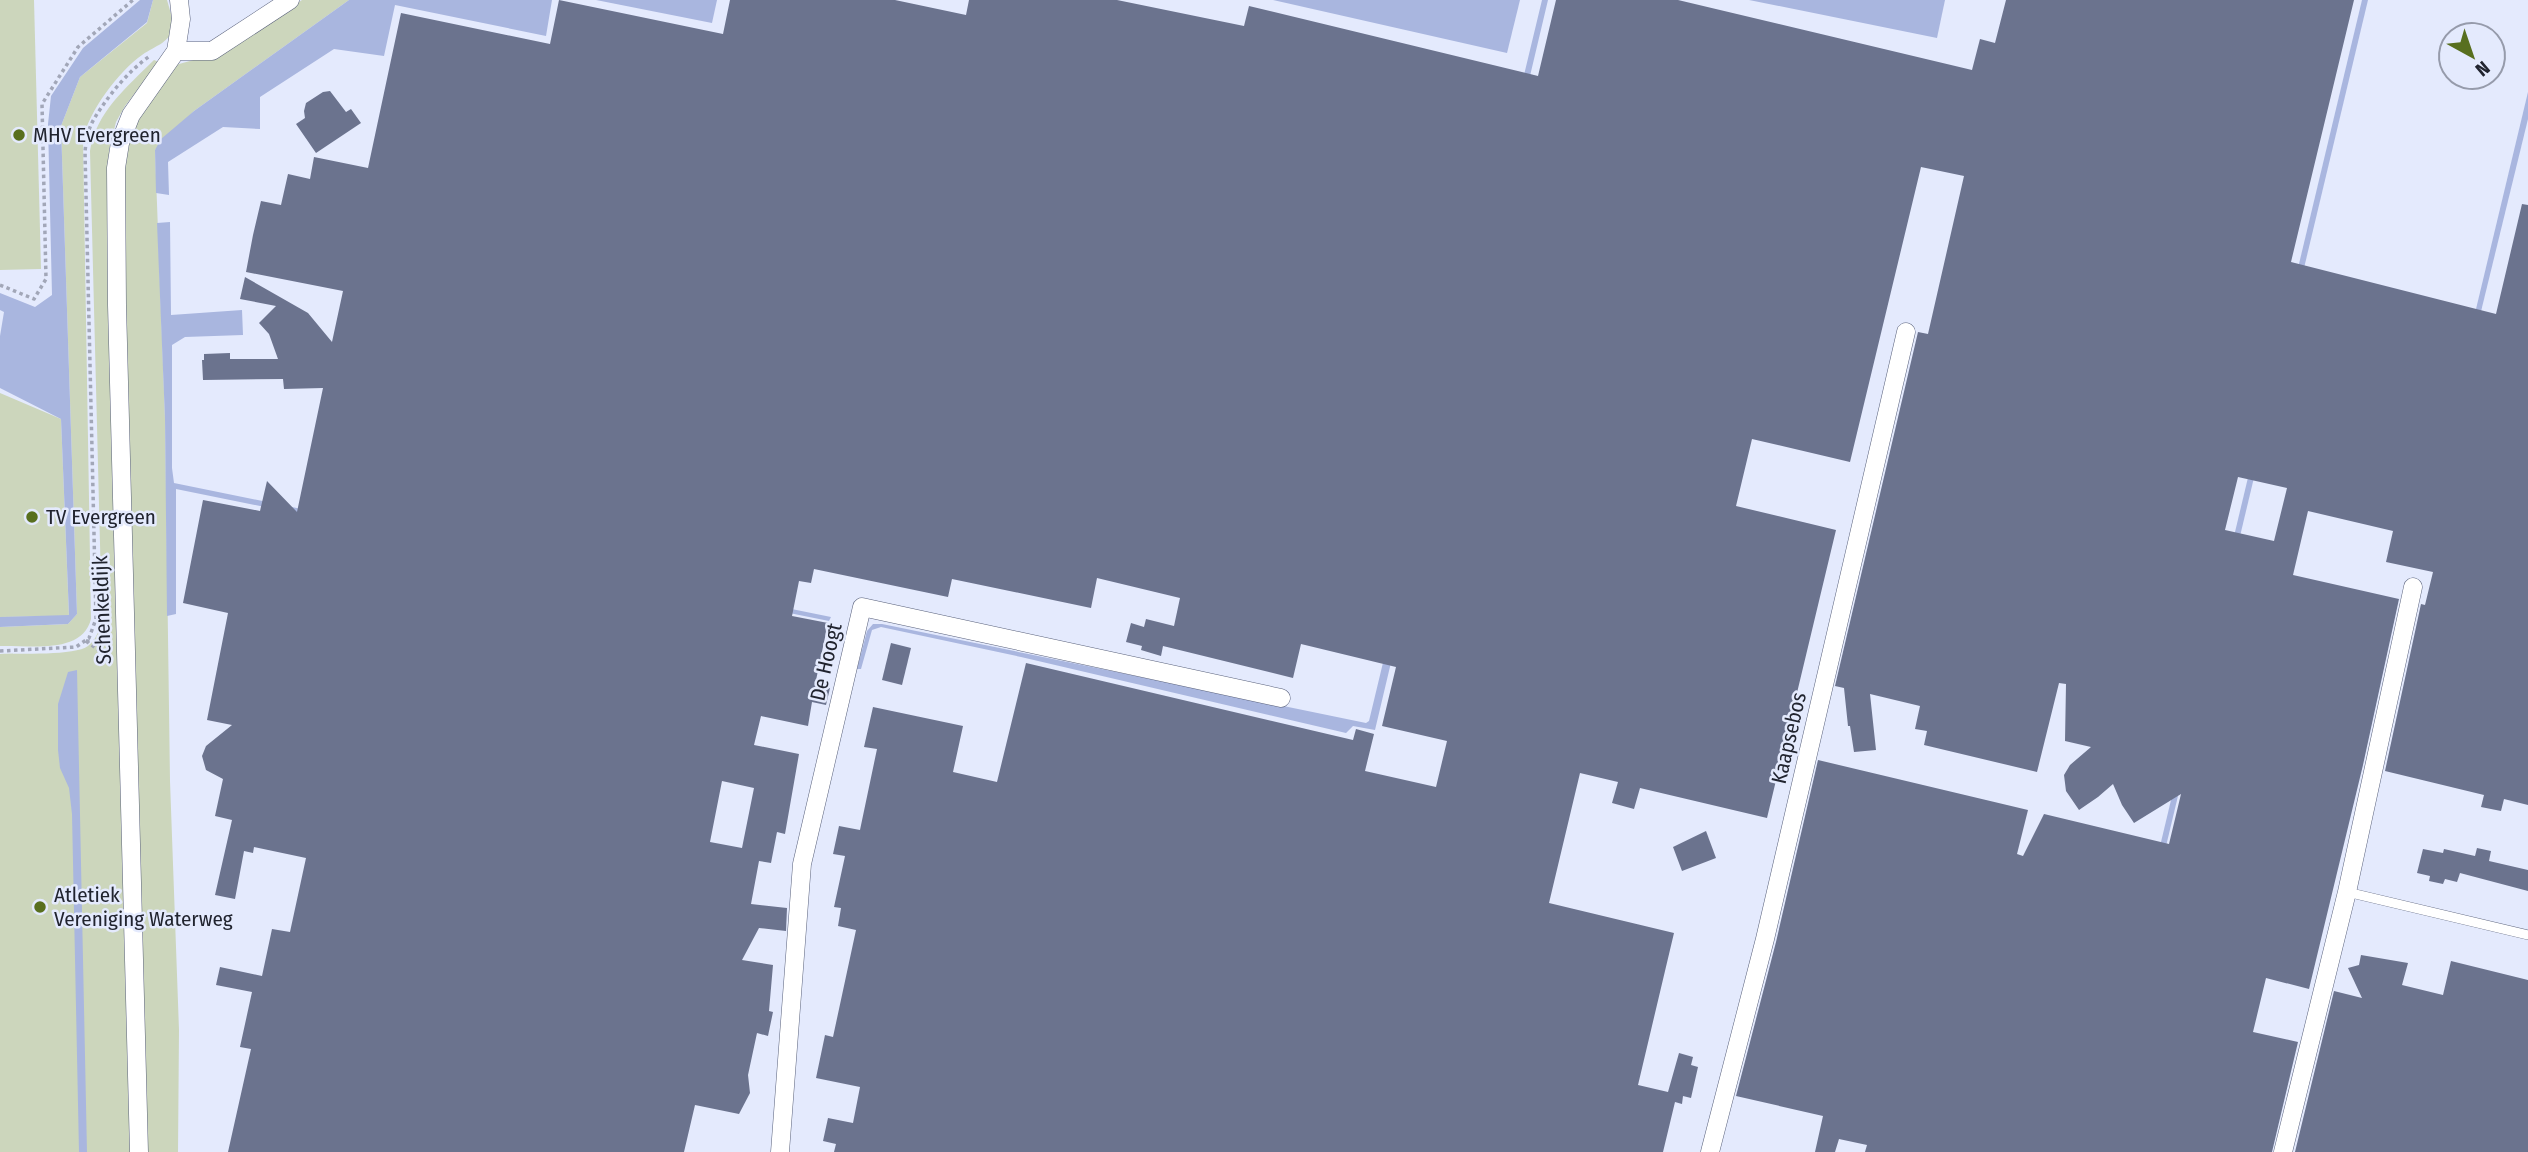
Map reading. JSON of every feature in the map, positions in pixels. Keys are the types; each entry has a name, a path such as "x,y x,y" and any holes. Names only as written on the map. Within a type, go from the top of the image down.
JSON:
{"street":[{"name":"Schenkeldijk","path":"139,1152 117,305 116,168 120,143 131,115 176,51 181,19 179,0"},
{"path":"176,51 212,51 290,0"},
{"name":"Kaapsebos","path":"1710,1152 1765,939 1906,332"},
{"path":"2283,1152 2347,892 2413,587"},
{"name":"De Hoogt","path":"780,1152 802,864 862,607 1281,698"}],"lane":[{"path":"2347,892 2528,935"}],"path":[{"path":"0,285 34,299 46,279 42,104 78,47 133,0"},
{"path":"0,650 68,649 86,641 94,629 96,619 85,152 87,137 94,119 135,69 156,52 176,51"},
{"path":"86,641 97,643"}],"green space":[{"name":"MHV Evergreen","path":"0,0 34,0 41,269 0,270"},
{"path":"153,0 167,0 175,28 164,42 133,62 115,81 98,104 83,139 91,619 86,630 66,643 39,647 0,646 0,627 68,624 77,614 61,126 80,77 147,23"},
{"path":"302,0 349,0 194,111 155,150 165,419 170,781 179,1030 178,1152 144,1152 120,172 132,124 172,66 222,52"},
{"path":"154,60 159,62 116,122 109,150 134,1009 135,1152 0,1152 0,654 60,653 81,649 93,641 102,622 90,151 93,137 106,112 123,90"},
{"name":"TV Evergreen","path":"0,393 61,419 69,616 0,617"}],"water":[{"path":"140,0 153,0 147,22 80,77 61,126 77,614 68,624 0,627 0,617 69,615 61,419 0,388 0,336 4,312 0,310 0,293 35,307 52,295 48,124 51,96 83,48"},
{"path":"349,0 552,0 546,36 395,5 384,56 334,49 260,97 260,129 223,127 168,162 169,195 156,193 155,150 161,139 194,111"},
{"path":"596,0 717,0 712,23"},
{"path":"1273,0 1520,0 1507,53"},
{"path":"1542,0 1548,0 1375,730 1353,726 1346,733 881,627 872,630 861,669 857,669 867,631 873,624 882,624 1366,723 1369,721"},
{"path":"1749,0 1945,0 1937,38"},
{"path":"2362,0 2368,0 2093,1152 2087,1152"},
{"path":"2528,92 2528,119 2423,549 2419,547"},
{"path":"170,222 171,315 242,310 243,335 185,337 172,345 174,483 831,617 829,621 176,489 176,614 167,616 165,419 157,223"},
{"path":"77,670 87,1152 79,1152 72,814 69,788 60,768 58,750 58,704 68,672"}],"building":[{"path":"559,0 723,34 730,0 895,0 966,15 969,0 1117,0 1244,26 1249,6 1538,76 1556,0 1678,0 1972,70 1980,39 1995,43 2006,0 2354,0 2291,262 2496,314 2522,204 2528,205 2528,805 2504,799 2501,811 2481,807 2484,795 2385,771 2421,604 2425,605 2433,572 2386,562 2393,531 2308,511 2293,575 2399,599 2363,765 2309,989 2266,978 2253,1032 2298,1042 2272,1152 1865,1152 1867,1145 1839,1139 1835,1152 1815,1152 1823,1116 1736,1096 1776,942 1818,760 2028,810 2017,854 2023,856 2044,814 2169,844 2181,794 2134,823 2113,784 2079,810 2066,791 2064,775 2070,765 2091,747 2065,741 2066,684 2059,683 2037,772 1924,745 1927,731 1915,729 1920,706 1870,694 1876,750 1854,752 1844,688 1835,686 1918,332 1928,334 1964,176 1921,167 1850,462 1752,439 1736,506 1836,530 1767,818 1640,788 1634,809 1612,803 1618,782 1580,773 1549,903 1674,933 1638,1085 1668,1092 1679,1053 1693,1057 1691,1065 1698,1067 1691,1098 1683,1096 1682,1104 1675,1102 1663,1152 834,1152 836,1144 823,1141 828,1118 853,1123 860,1087 816,1078 825,1035 833,1037 856,930 838,926 841,908 834,907 845,856 833,854 839,826 860,830 877,749 864,747 873,707 963,726 953,772 997,782 1026,663 1353,740 1356,729 1374,734 1365,771 1436,787 1447,741 1382,726 1396,667 1301,644 1293,678 1163,646 1161,656 1141,650 1142,646 1126,642 1131,623 1144,627 1146,619 1174,626 1180,598 1097,578 1091,608 952,579 948,597 814,569 811,583 799,581 792,616 828,623 815,685 830,688 826,705 812,702 808,726 761,716 754,745 799,754 785,834 777,832 771,863 759,861 751,904 787,908 786,931 759,928 742,960 773,965 769,1011 773,1012 768,1036 757,1033 748,1075 750,1093 739,1114 695,1105 684,1152 228,1152 251,1049 240,1047 252,992 216,985 220,967 262,976 272,929 290,932 306,858 254,847 253,853 244,851 235,899 215,895 232,820 215,816 223,779 206,770 202,756 206,746 232,725 207,720 228,613 183,603 203,500 260,511 267,481 297,512 323,388 284,389 283,379 203,380 202,360 204,354 230,353 230,359 278,359 269,334 259,323 276,306 240,299 245,277 308,313 332,342 343,291 246,272 253,235 261,201 281,205 288,174 310,179 314,157 368,168 401,13 550,44","holes":["2238,477 2287,488 2274,541 2225,530","722,781 754,788 742,848 710,842"]},
{"path":"330,91 346,112 351,109 361,123 316,153 296,124 305,118 306,103 323,92"},
{"path":"891,643 911,648 902,685 882,680"},
{"path":"1706,831 1716,858 1682,871 1673,847"},
{"path":"2477,848 2491,851 2489,861 2528,870 2528,891 2460,873 2457,882 2445,879 2443,884 2429,881 2430,876 2417,873 2423,849 2443,853 2444,849 2475,856"},
{"path":"2361,955 2408,963 2402,985 2443,995 2451,961 2528,980 2528,1152 2295,1152 2334,991 2362,998 2348,968 2359,965"}],"place":[{"name":"MHV Evergreen","path":"19,135"},
{"name":"TV Evergreen","path":"32,517"},
{"name":"Atletiek Vereniging Waterweg","path":"40,907"}]}
